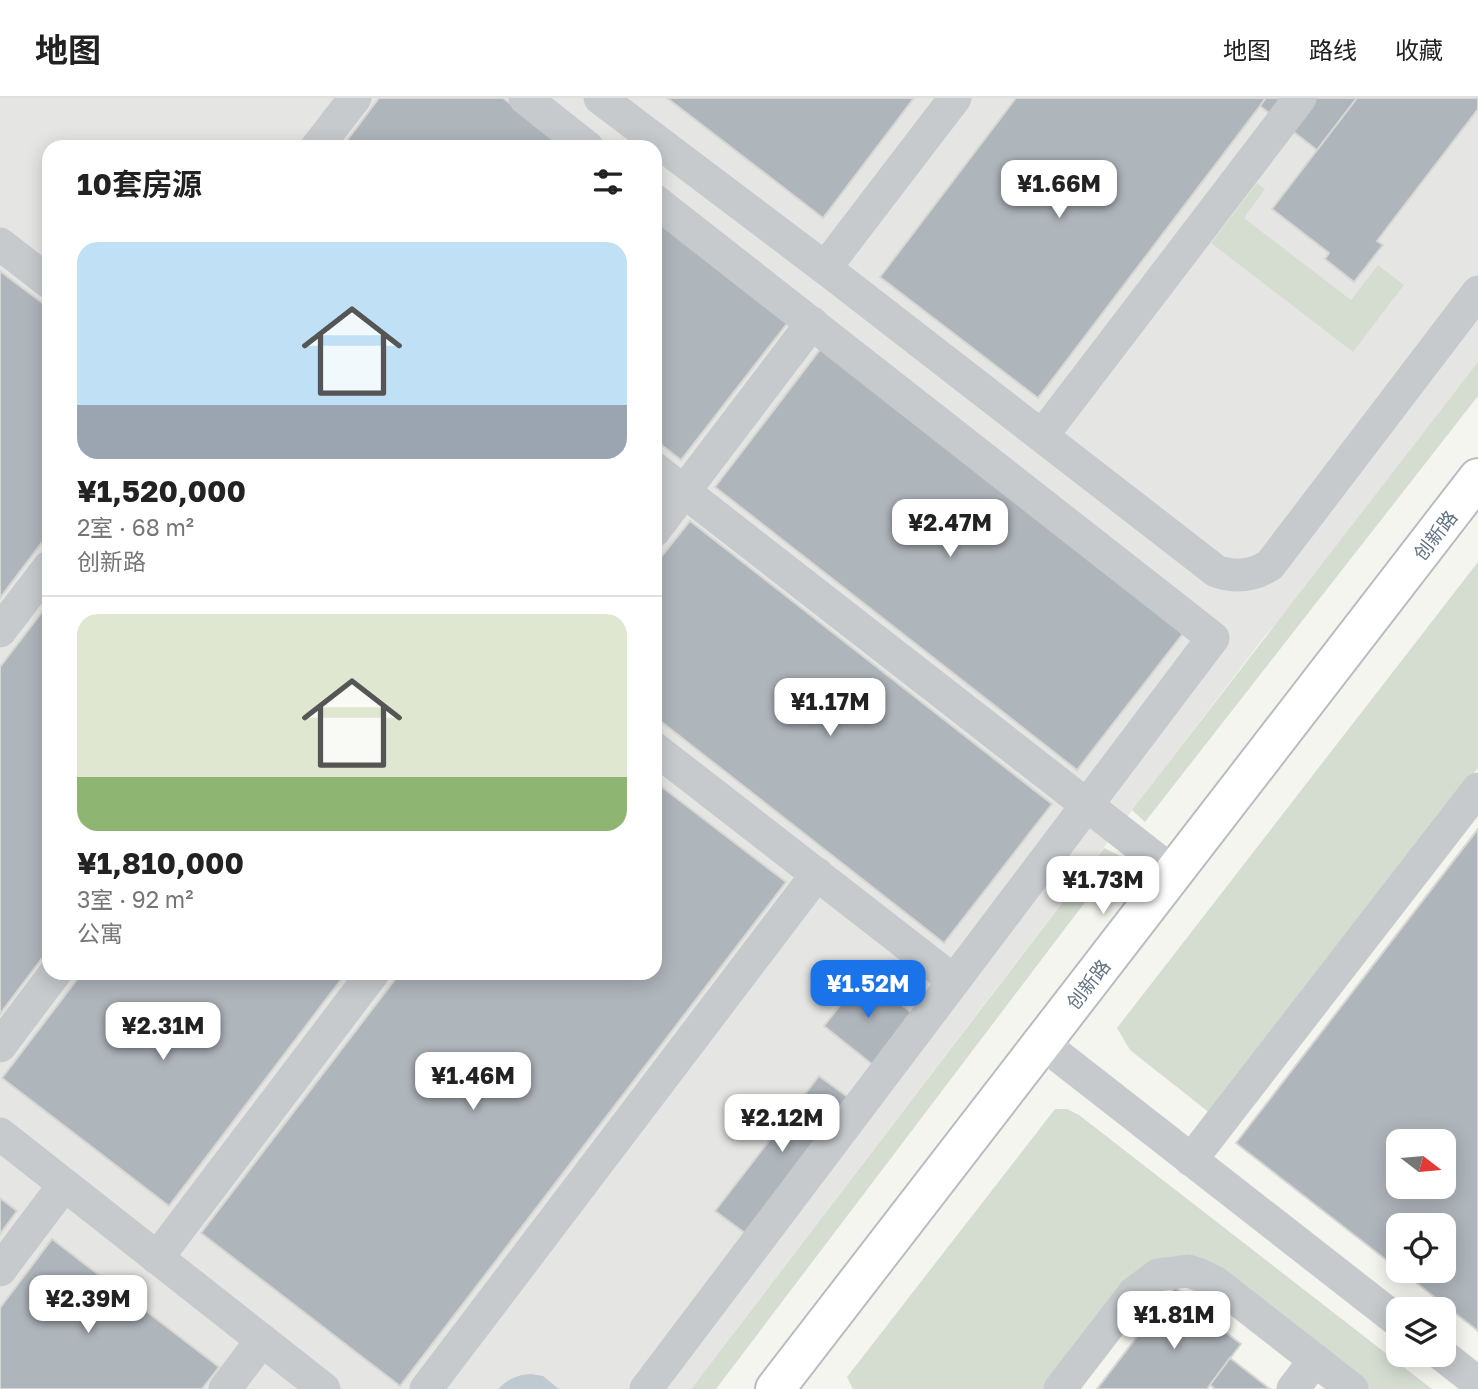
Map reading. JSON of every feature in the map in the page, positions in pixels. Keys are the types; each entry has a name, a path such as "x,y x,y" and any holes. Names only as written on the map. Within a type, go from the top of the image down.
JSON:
{"main road":[{"name":"创新路","path":"775,1389 1478,478"}],"lane":[{"path":"322,140 355,98"},
{"path":"525,98 578,140"},
{"path":"600,98 656,140"},
{"path":"825,268 955,98"},
{"path":"1042,436 1300,98"},
{"path":"662,145 1216,571 1231,576 1258,573 1270,565 1478,292"},
{"path":"646,1389 1213,638 662,206"},
{"path":"0,244 42,277"},
{"path":"662,521 812,323"},
{"path":"662,474 1174,873"},
{"path":"0,631 42,576"},
{"path":"662,754 954,981"},
{"path":"1191,1160 1478,789"},
{"path":"426,1389 817,874"},
{"path":"0,1045 50,980"},
{"path":"157,1258 368,980"},
{"path":"1042,1043 1386,1312"},
{"path":"0,1134 324,1389"},
{"path":"0,1270 64,1185"},
{"path":"1060,1389 1134,1293 1158,1275 1174,1271 1188,1271 1211,1279 1352,1389"},
{"path":"225,1389 262,1340"},
{"path":"1293,1389 1315,1360"},
{"path":"1456,1366 1478,1383"}],"shaded area":[{"path":"0,98 1478,98 1478,396 1265,636 691,1389 0,1389"},
{"path":"1257,183 1265,189 1244,218 1351,300 1378,265 1404,285 1353,352 1211,243"},
{"path":"1478,362 1478,396 1145,822 1132,810"},
{"path":"1478,562 1478,768 1211,1114 1130,1050 1117,1028"},
{"path":"1104,848 1120,856 716,1389 691,1389"},
{"path":"1055,1109 1067,1109 1079,1115 1386,1353 1386,1367 1404,1367 1432,1389 1367,1389 1183,1262 1049,1389 853,1389 847,1377"},
{"path":"531,1374 543,1376 559,1389 498,1389 513,1378"}],"building":[{"path":"379,98 503,98 557,140 347,140"},
{"path":"667,98 914,98 823,218"},
{"path":"1016,98 1266,98 1038,398 880,277"},
{"path":"1266,98 1357,98 1317,150 1260,106"},
{"path":"1357,98 1478,98 1478,109 1377,241 1383,245 1354,282 1325,259 1329,253 1272,209"},
{"path":"662,222 789,321 681,460 662,445"},
{"path":"0,271 42,303 42,542 0,598"},
{"path":"822,347 1185,631 1077,770 715,487"},
{"path":"690,521 1052,804 944,943 662,722 662,556"},
{"path":"42,612 42,958 0,1014 0,667"},
{"path":"662,787 786,882 400,1386 201,1233 395,980 662,980"},
{"path":"1478,829 1478,1331 1456,1314 1456,1297 1435,1297 1417,1283 1456,1283 1456,1213 1386,1213 1386,1260 1236,1143"},
{"path":"864,975 913,1014 873,1065 824,1026"},
{"path":"77,980 341,980 169,1206 2,1078"},
{"path":"819,1076 849,1098 745,1233 715,1211"},
{"path":"0,1198 17,1211 0,1234"},
{"path":"52,1239 219,1367 202,1389 0,1389 0,1308"},
{"path":"1175,1287 1205,1311 1203,1315 1241,1344 1207,1389 1097,1389"},
{"path":"1230,1358 1270,1389 1215,1389 1210,1385"}]}
